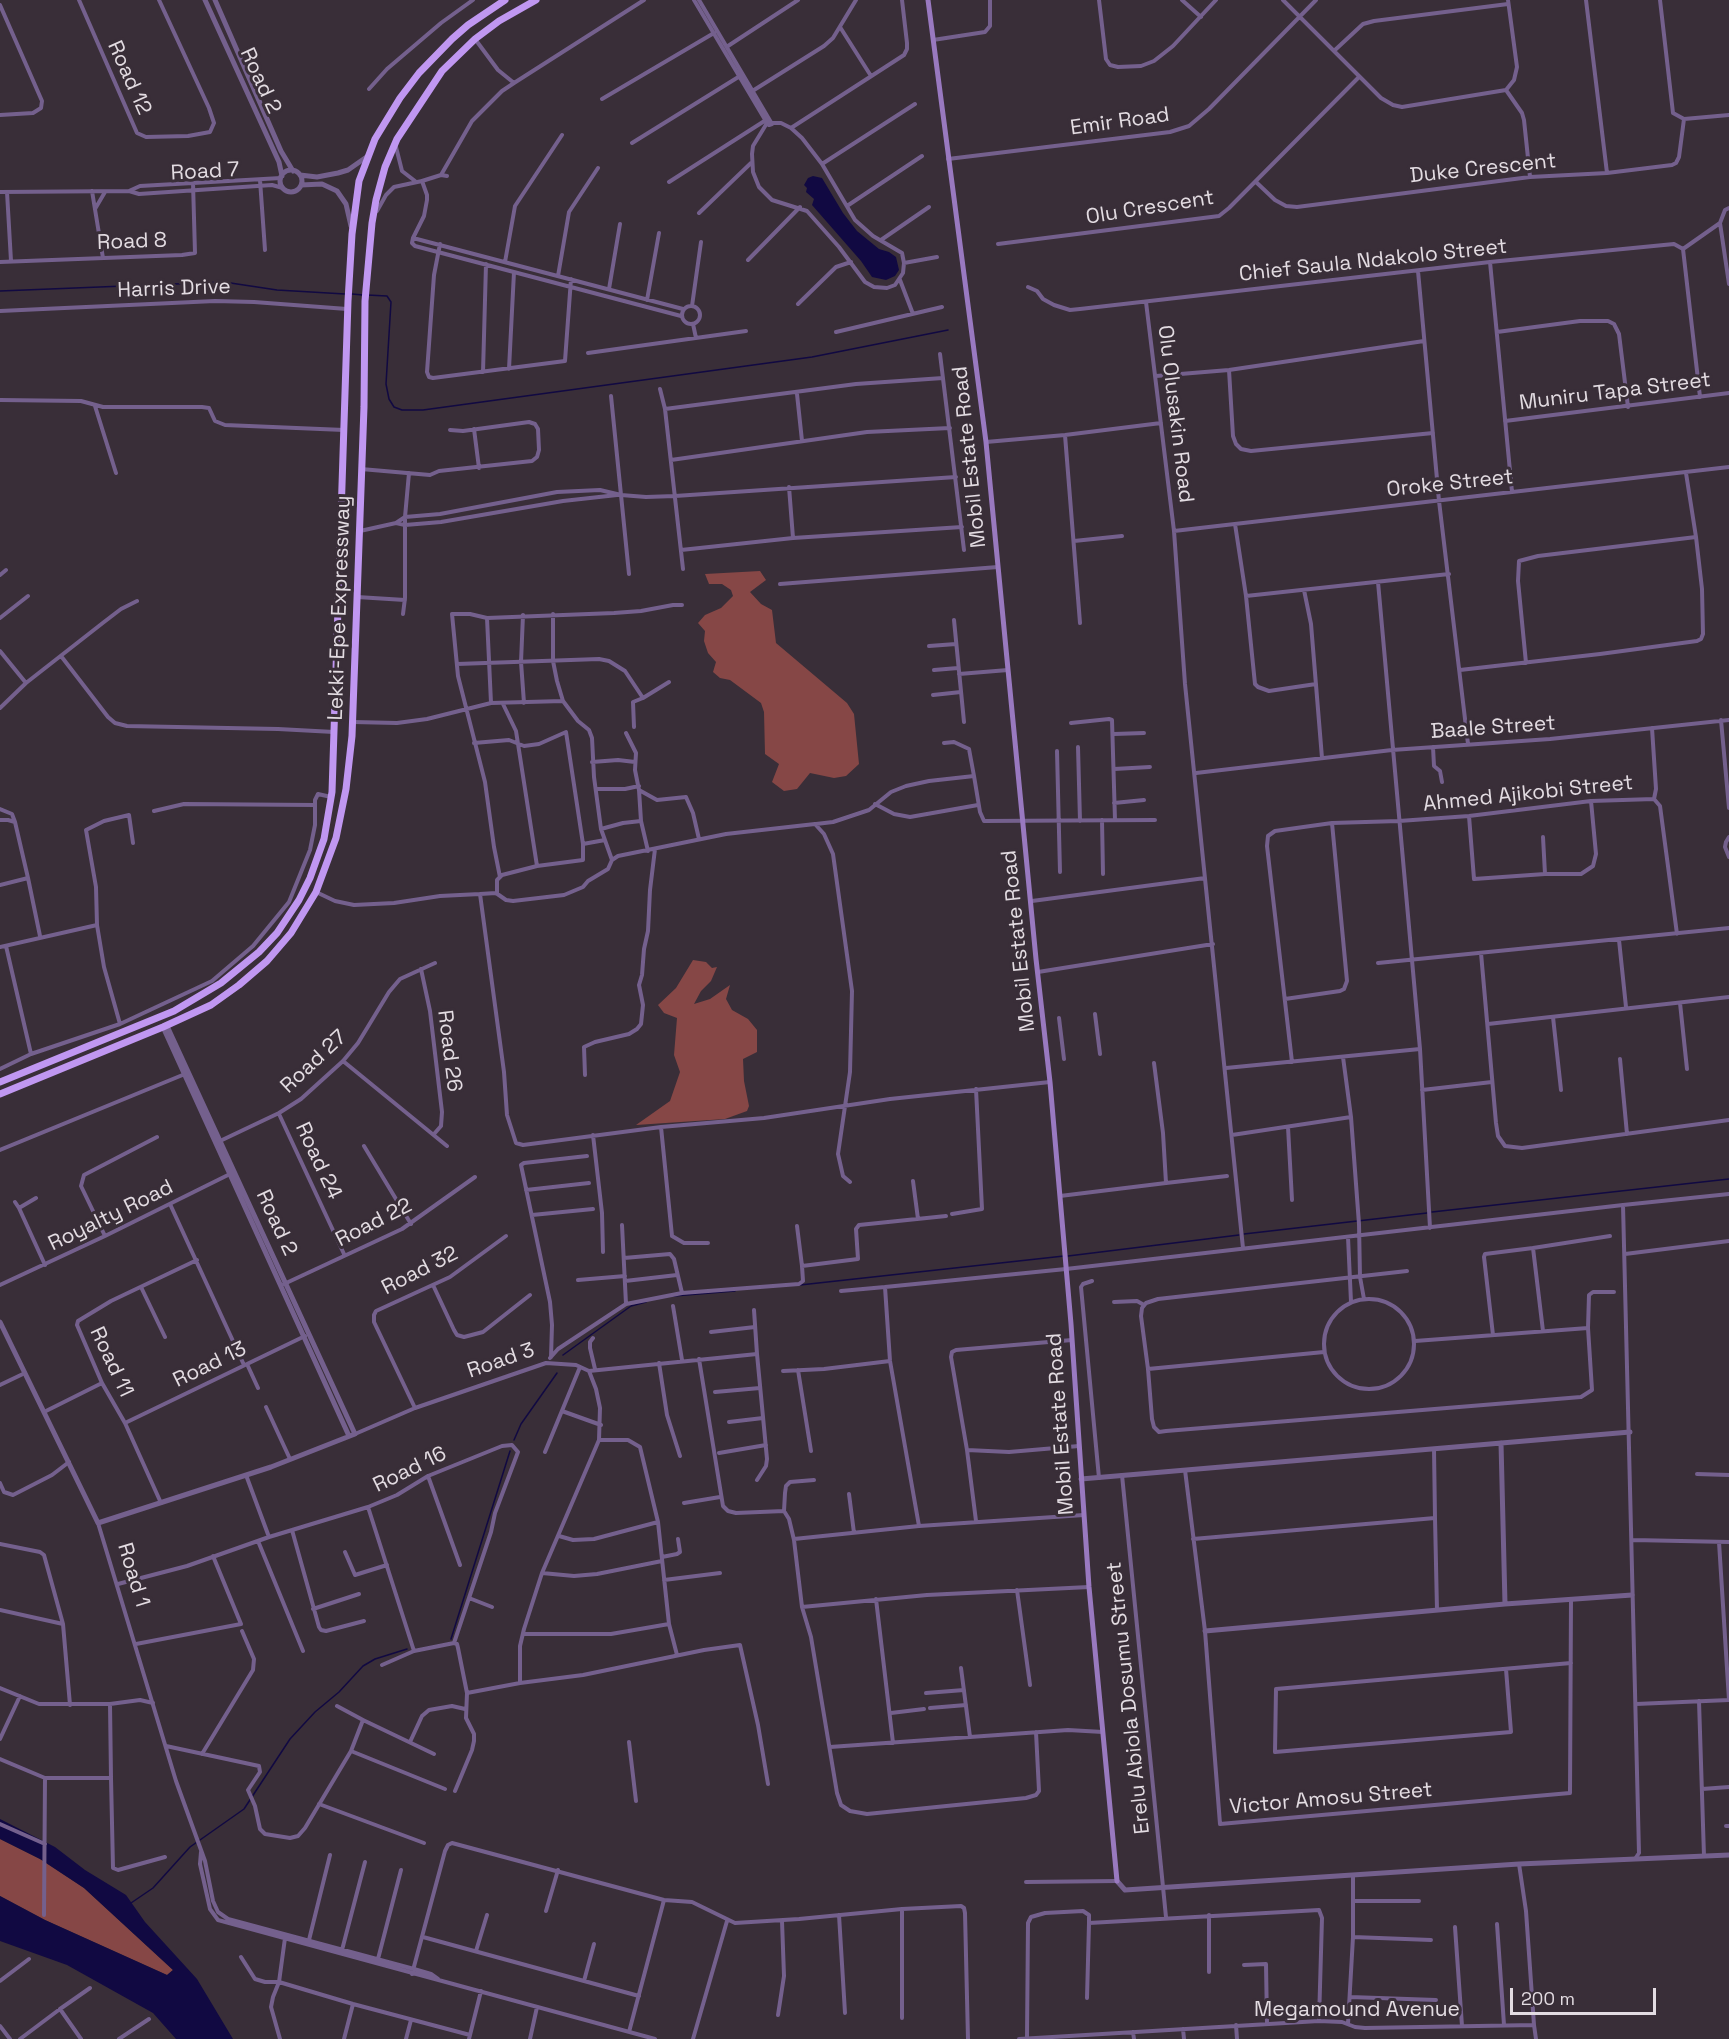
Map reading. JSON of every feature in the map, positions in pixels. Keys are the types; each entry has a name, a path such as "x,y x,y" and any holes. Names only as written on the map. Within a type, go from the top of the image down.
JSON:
{"highway":[{"name":"Lekki-Epe Expressway","path":"0,1082 194,1001 240,969 277,933 299,900 324,839 332,797 348,301 352,234 359,181 375,139 390,113 427,64 468,25 505,0"},
{"name":"Lekki-Epe Expressway","path":"0,1094 165,1027 211,1005 267,961 291,933 316,892 336,838 346,783 353,722 364,407 365,301 372,223 385,167 397,139 442,71 475,39 536,0"},
{"path":"333,782 346,783"}],"main road":[{"name":"Mobil Estate Road","path":"928,0 986,442 1050,1082 1072,1340 1089,1587 1118,1881"}],"street":[{"name":"Road 12","path":"78,0 137,133 146,137 188,136 210,132 214,123 209,108 159,0"},
{"name":"Road 2","path":"205,0 279,162 281,177"},
{"name":"Road 2","path":"215,0 281,151 293,171"},
{"path":"369,89 387,69 441,23 473,0"},
{"path":"441,175 472,121 491,101 514,83 644,0"},
{"path":"694,0 768,122"},
{"path":"699,0 754,90 768,122"},
{"path":"728,46 798,0"},
{"path":"754,90 824,46 833,38 856,0"},
{"path":"791,128 904,55 907,49 902,0"},
{"path":"933,40 985,32 990,26 990,0"},
{"path":"1099,0 1106,59 1110,65 1118,67 1142,66 1154,61 1173,46 1216,0"},
{"path":"1182,0 1201,16"},
{"path":"1283,0 1335,50 1358,78 1393,105 1402,107 1506,90 1514,80 1516,67 1508,2 1363,24 1335,50"},
{"name":"Emir Road","path":"948,159 1170,132 1189,126 1209,109 1316,0"},
{"path":"1586,0 1607,173"},
{"path":"1660,0 1673,113 1684,119 1729,115"},
{"path":"0,5 42,101 41,108 33,113 0,115"},
{"path":"840,27 871,76"},
{"path":"602,99 714,33"},
{"path":"475,39 498,70 514,83"},
{"path":"632,143 740,76"},
{"name":"Olu Crescent","path":"998,244 1219,216 1256,182 1358,78"},
{"path":"1506,90 1524,120 1530,177"},
{"path":"822,164 915,104"},
{"name":"Duke Crescent","path":"1256,182 1275,200 1286,206 1297,207 1530,177 1607,173 1672,165 1676,163 1681,150 1684,119"},
{"path":"669,182 768,122 781,123 802,138 822,164 855,220 865,230 902,253 904,263 900,280 895,285 887,288 874,287 865,282 851,262 807,211 772,200 764,193 755,181 751,163 753,146 768,122"},
{"path":"505,262 515,206 562,135"},
{"path":"397,139 396,151 402,171 416,181"},
{"path":"352,234 346,204 336,191 322,184 301,185 293,192 283,188 281,177 287,171 300,175 328,175 348,170 368,156"},
{"path":"847,206 922,156"},
{"path":"699,213 751,163"},
{"path":"558,276 569,212 598,168"},
{"path":"300,175 301,185"},
{"path":"372,223 379,206 394,187 441,175 447,176"},
{"name":"Road 7","path":"129,191 140,186 281,177"},
{"path":"260,180 265,250"},
{"path":"422,181 428,200 424,216 413,238 413,245 681,316 684,321 693,324"},
{"name":"Road 8","path":"0,262 195,253 193,183"},
{"path":"170,184 171,190"},
{"name":"Road 7","path":"0,192 129,191 139,194 171,190 273,185 283,188"},
{"path":"92,191 103,258"},
{"path":"95,209 105,191"},
{"path":"7,192 11,261"},
{"path":"748,260 800,207"},
{"path":"881,240 929,207"},
{"path":"1729,208 1720,223 1729,285"},
{"path":"1700,397 1683,249 1720,223"},
{"path":"609,290 620,224"},
{"path":"647,300 659,233"},
{"path":"413,238 683,309 692,306 698,309 700,315 698,321 693,324"},
{"path":"692,306 701,242"},
{"path":"440,244 431,306 428,375 433,378 565,361 571,279"},
{"name":"Chief Saula Ndakolo Street","path":"1028,287 1037,291 1043,299 1070,310 1490,262 1674,244 1683,249"},
{"path":"904,263 937,257"},
{"path":"798,304 836,267 851,262"},
{"path":"1490,262 1512,492"},
{"path":"483,372 486,264"},
{"path":"1418,271 1439,501 1467,744"},
{"path":"509,369 514,272"},
{"path":"900,280 913,314"},
{"name":"Harris Drive","path":"0,312 215,301 348,309"},
{"name":"Olu Olusakin Road","path":"1146,302 1174,531 1185,684 1244,1248"},
{"path":"836,332 942,308"},
{"path":"681,316 683,309"},
{"path":"1497,332 1586,321 1608,321 1614,324 1619,333 1628,407"},
{"path":"693,324 696,338"},
{"path":"588,353 746,331"},
{"path":"1156,376 1228,370 1424,341"},
{"path":"940,354 964,550"},
{"path":"1228,370 1233,436 1241,449 1251,451 1433,432"},
{"path":"664,409 797,394 856,384 943,378"},
{"path":"660,389 671,460 682,568"},
{"name":"Muniru Tapa Street","path":"1505,421 1729,393"},
{"path":"797,394 802,441"},
{"path":"610,396 629,574"},
{"path":"0,400 81,401 95,406 202,407 209,408 214,422 225,425 345,430"},
{"path":"95,406 116,473"},
{"path":"361,469 430,475 439,471 532,461 537,457 539,450 538,429 535,424 529,422 450,430"},
{"path":"986,442 1161,423"},
{"path":"671,460 867,432 950,428"},
{"path":"474,429 478,468"},
{"path":"1065,435 1080,623"},
{"name":"Oroke Street","path":"1174,531 1729,467"},
{"path":"403,614 405,517 409,473"},
{"path":"1460,670 1701,639 1703,634 1702,589 1686,473"},
{"path":"396,523 405,525 441,522 563,501 621,495 675,496 956,477"},
{"path":"789,487 793,538"},
{"path":"358,531 396,523 405,517 440,514 557,492 600,490 621,495"},
{"path":"504,502 505,511"},
{"path":"1235,524 1246,596 1255,684 1269,691 1316,684"},
{"path":"681,550 793,538 962,527"},
{"path":"1074,541 1122,536"},
{"path":"1526,663 1518,581 1519,561 1538,556 1696,537"},
{"path":"780,584 998,567"},
{"path":"0,575 6,570"},
{"path":"1246,596 1449,574"},
{"path":"1378,582 1420,1049 1430,1228"},
{"path":"1304,590 1311,624 1322,758"},
{"path":"0,618 28,596"},
{"path":"356,597 405,600"},
{"path":"0,708 26,683 122,609 137,601"},
{"path":"500,877 485,782 465,709 457,664 452,614 470,614 487,618 623,612 682,605"},
{"path":"553,614 553,661 556,681 563,701 578,721 589,730 592,738 592,762 601,829 612,860"},
{"path":"523,615 521,662 524,703"},
{"path":"487,618 491,703"},
{"path":"954,620 964,722"},
{"path":"929,646 956,644"},
{"path":"0,651 26,683"},
{"path":"62,656 115,723 127,726 335,732"},
{"path":"457,664 599,659 609,661 625,672 644,698"},
{"path":"934,670 1008,670"},
{"path":"634,727 633,702 644,698 669,682"},
{"path":"933,695 961,693"},
{"path":"353,722 397,723 491,703 563,701"},
{"path":"503,704 516,731 537,866"},
{"path":"1071,723 1112,720 1114,820"},
{"path":"1721,720 1729,808"},
{"name":"Baale Street","path":"1196,772 1392,750 1550,739 1729,720"},
{"path":"1652,728 1656,789 1654,799"},
{"path":"474,743 509,740 524,746 539,744 566,732 583,844 583,860 537,866 500,877 497,880 497,894"},
{"path":"626,733 634,748 634,770 639,788 641,821 648,851"},
{"path":"1114,734 1144,733"},
{"path":"944,744 958,743 969,749 978,805 984,821 1155,820"},
{"path":"1078,747 1080,821"},
{"path":"1432,747 1434,766 1440,771 1442,782"},
{"path":"1057,751 1060,872"},
{"path":"592,762 618,760 635,762"},
{"path":"1114,769 1150,767"},
{"path":"316,892 335,901 354,905 480,894 497,894 506,900 513,900 572,892 608,869 612,860 618,856 699,838 832,822 868,810 891,792 906,786 974,776"},
{"path":"596,789 639,788 657,800 686,797 693,813 699,838"},
{"path":"0,1069 31,1054 120,1024 212,981 253,946 289,902 310,850 315,825 315,800 318,794 332,797"},
{"name":"Ahmed Ajikobi Street","path":"1285,999 1267,846 1269,836 1275,831 1332,823 1469,816 1591,801 1654,799 1660,806 1677,934"},
{"path":"1114,803 1144,800"},
{"path":"1469,816 1474,879 1581,874 1593,866 1596,854 1591,801"},
{"path":"154,811 184,804 315,805"},
{"path":"875,804 894,814 910,817 978,805"},
{"path":"0,809 12,814 15,822 40,936"},
{"path":"120,1024 104,967 97,925 96,887 86,830 129,815 133,843"},
{"path":"0,820 15,822"},
{"path":"1102,820 1103,874"},
{"path":"601,829 641,821"},
{"path":"1292,1062 1285,999 1340,991 1346,986 1332,823"},
{"path":"815,824 824,834 833,854 852,991 850,1072 838,1154 843,1176 850,1182"},
{"path":"1543,837 1545,874"},
{"path":"1729,837 1725,847 1729,857"},
{"path":"583,844 605,840"},
{"path":"585,1075 584,1047 629,1034 641,1024 643,1005 639,985 648,931 655,849"},
{"path":"0,885 28,878"},
{"path":"1032,901 1205,878"},
{"path":"480,894 504,1072 507,1115 516,1143 523,1145 661,1127 764,1119 976,1089 1050,1082"},
{"path":"0,947 40,936 97,925"},
{"path":"1378,963 1729,928"},
{"path":"1619,940 1626,1008"},
{"path":"1038,972 1213,944"},
{"path":"6,946 31,1054"},
{"path":"1481,953 1498,1136 1504,1146 1522,1148 1729,1120"},
{"name":"Road 27","path":"220,1141 279,1113 301,1099 343,1061 358,1043 389,992 400,979 435,963"},
{"name":"Road 26","path":"421,969 430,1011 442,1112 441,1126 434,1134"},
{"path":"1488,1024 1729,997"},
{"path":"1680,1003 1687,1069"},
{"path":"1095,1014 1100,1054"},
{"path":"1553,1017 1561,1090"},
{"path":"1059,1018 1064,1059"},
{"name":"Road 2","path":"165,1027 352,1435"},
{"path":"1226,1068 1420,1049"},
{"path":"1343,1057 1351,1117 1359,1224 1360,1277 1364,1299"},
{"path":"1620,1059 1627,1134"},
{"path":"343,1061 447,1146"},
{"path":"1154,1063 1163,1133 1166,1183"},
{"name":"Road 2","path":"187,1074 220,1141 232,1173"},
{"path":"0,1150 187,1074"},
{"path":"1422,1090 1492,1082"},
{"path":"802,1266 857,1260 859,1257 856,1228 859,1225 980,1211 983,1206 976,1089"},
{"name":"Road 24","path":"279,1113 344,1254"},
{"path":"1232,1135 1351,1117"},
{"path":"661,1127 672,1236 684,1243 708,1243"},
{"path":"1288,1127 1293,1200"},
{"path":"593,1135 602,1213 603,1252"},
{"path":"105,1236 81,1186 84,1175 157,1137"},
{"path":"364,1146 411,1224"},
{"path":"551,1357 551,1314 521,1168 524,1163 587,1156"},
{"name":"Royalty Road","path":"0,1285 232,1173"},
{"path":"1060,1196 1227,1176"},
{"name":"Road 22","path":"283,1284 344,1254 378,1242 411,1224 475,1177"},
{"path":"913,1181 918,1219"},
{"path":"526,1190 589,1183"},
{"path":"841,1291 1066,1269 1729,1194"},
{"path":"19,1208 36,1198"},
{"path":"15,1202 45,1265"},
{"path":"170,1204 258,1388"},
{"path":"1623,1205 1639,1853 1635,1860"},
{"path":"532,1215 593,1209"},
{"path":"622,1225 626,1304"},
{"path":"546,1363 558,1349 626,1304 682,1293 799,1284 803,1281 797,1226"},
{"name":"Road 32","path":"414,1408 374,1322 376,1311 434,1285 464,1267 506,1236"},
{"path":"1493,1335 1485,1254 1610,1236"},
{"path":"1348,1237 1351,1302"},
{"path":"1625,1254 1729,1241"},
{"path":"1533,1248 1543,1331"},
{"path":"624,1258 670,1254 674,1259 682,1293"},
{"name":"Road 11","path":"161,1503 125,1423 102,1383 78,1331 78,1321 111,1301 196,1260"},
{"path":"1144,1305 1158,1299 1407,1271"},
{"path":"578,1280 677,1275"},
{"path":"1092,1281 1081,1287 1099,1478"},
{"path":"434,1285 454,1330 457,1335 464,1338 483,1332 530,1295"},
{"path":"141,1287 165,1338"},
{"path":"885,1287 890,1361 919,1526"},
{"path":"1144,1305 1141,1316 1152,1419 1159,1432 1581,1396 1592,1390 1588,1328 1589,1295 1593,1292 1614,1292"},
{"path":"1364,1299 1382,1300 1395,1306 1406,1316 1415,1341 1414,1356 1407,1370 1397,1381 1376,1389 1353,1387 1339,1379 1329,1366 1324,1352 1324,1338 1328,1324 1336,1313 1351,1302 1364,1299"},
{"path":"1114,1302 1137,1301 1144,1305"},
{"path":"673,1306 681,1360"},
{"path":"754,1310 766,1445 766,1466 758,1480"},
{"name":"Road 1","path":"0,1322 98,1523 203,1862"},
{"path":"711,1332 754,1328"},
{"path":"1415,1341 1588,1328"},
{"name":"Road 13","path":"125,1423 306,1335"},
{"path":"592,1338 590,1348 595,1369"},
{"path":"976,1521 952,1352 1072,1340"},
{"path":"1148,1369 1324,1352"},
{"path":"520,1683 520,1646 542,1573 599,1440 601,1425 596,1389 589,1371 757,1354"},
{"path":"699,1359 720,1497 728,1511 736,1513 784,1511"},
{"path":"783,1371 824,1369 890,1361"},
{"name":"Road 3","path":"98,1523 246,1475 352,1435 414,1408 546,1363 558,1362 589,1371"},
{"path":"659,1363 667,1415 680,1456"},
{"path":"545,1452 580,1367"},
{"path":"798,1370 811,1450"},
{"path":"0,1385 25,1373"},
{"path":"44,1412 102,1383"},
{"path":"715,1392 760,1388"},
{"path":"266,1407 290,1459"},
{"path":"562,1411 601,1425"},
{"path":"729,1422 763,1418"},
{"path":"1081,1479 1630,1432"},
{"path":"599,1440 628,1440 640,1447 658,1522 669,1624 677,1655"},
{"path":"1501,1443 1505,1604"},
{"name":"Road 16","path":"118,1584 166,1572 368,1507 397,1495 428,1476 502,1446 513,1445 518,1452 495,1513 491,1532 454,1643"},
{"path":"719,1453 766,1445"},
{"path":"967,1450 1009,1452 1079,1446"},
{"path":"1434,1449 1437,1610"},
{"path":"0,1483 4,1492 13,1495 52,1475 69,1462"},
{"name":"Victor Amosu Street","path":"1185,1470 1205,1631 1220,1824 1570,1793 1571,1599"},
{"path":"1696,1474 1729,1475"},
{"path":"246,1475 269,1537"},
{"name":"Erelu Abiola Dosumu Street","path":"1122,1475 1166,1917"},
{"path":"428,1476 460,1565"},
{"path":"814,1480 790,1482 786,1486 784,1511 789,1519 794,1540 802,1607 811,1637 841,1806 849,1811 867,1814 1026,1798 1036,1795 1039,1791 1036,1732"},
{"path":"849,1494 854,1533"},
{"path":"684,1503 720,1497"},
{"path":"368,1507 414,1652"},
{"path":"794,1540 976,1521 1084,1515"},
{"path":"1193,1539 1435,1518"},
{"path":"559,1536 573,1540 594,1539 658,1522"},
{"path":"292,1530 313,1609 321,1630 364,1621"},
{"path":"542,1573 574,1576 597,1574 662,1559 680,1552 678,1539"},
{"path":"1633,1540 1729,1542"},
{"path":"258,1541 303,1651"},
{"path":"1636,1704 1729,1700 1719,1542"},
{"path":"0,1544 42,1553 63,1624 70,1705"},
{"path":"345,1552 355,1575 387,1565"},
{"path":"136,1644 241,1624 213,1556"},
{"path":"664,1580 720,1573"},
{"path":"802,1607 876,1599 1089,1587"},
{"path":"1017,1590 1030,1685"},
{"path":"313,1609 359,1594"},
{"path":"1205,1631 1632,1595"},
{"path":"469,1598 492,1607"},
{"path":"876,1599 893,1743"},
{"path":"0,1610 63,1624"},
{"path":"523,1634 611,1634 669,1624"},
{"path":"202,1754 254,1670 254,1659 242,1631"},
{"path":"382,1665 414,1652 457,1644 467,1693 465,1709 468,1724 474,1734 474,1741 455,1791"},
{"path":"467,1693 520,1683 583,1676 677,1655 740,1645 758,1725 768,1784"},
{"path":"1506,1669 1511,1732 1275,1752 1276,1689 1571,1663"},
{"path":"961,1668 970,1737"},
{"path":"0,1688 36,1704 110,1704 140,1700 153,1703"},
{"path":"140,1700 149,1689"},
{"path":"926,1693 964,1690"},
{"path":"0,1693 9,1692"},
{"path":"0,1739 20,1696"},
{"path":"1699,1701 1704,1856"},
{"path":"110,1704 113,1868 118,1870 165,1857"},
{"path":"930,1708 966,1705"},
{"path":"336,1706 434,1754"},
{"path":"410,1742 422,1716 429,1710 452,1706 465,1709"},
{"path":"891,1713 924,1709"},
{"path":"166,1746 259,1766 260,1772 249,1792 262,1832 290,1838 302,1833 351,1751 363,1720"},
{"path":"830,1747 1068,1730 1102,1732"},
{"path":"629,1742 636,1802"},
{"path":"351,1751 444,1788"},
{"path":"0,1759 45,1778 111,1779"},
{"path":"44,1915 45,1778"},
{"path":"1702,1788 1729,1787"},
{"path":"319,1804 424,1843"},
{"path":"0,1824 45,1844"},
{"path":"413,1971 445,1851 452,1843 664,1900 692,1902 735,1923 782,1921 955,1905 964,1908 968,2039"},
{"path":"309,1940 330,1855"},
{"path":"1026,1882 1118,1881 1125,1890 1520,1864 1729,1855"},
{"path":"203,1862 213,1901 221,1916 378,1959 413,1971"},
{"path":"203,1862 210,1909 218,1920 285,1940 431,1974 438,1979 655,2039"},
{"path":"342,1950 365,1862"},
{"path":"1520,1864 1536,2039"},
{"path":"378,1959 401,1870"},
{"path":"546,1911 558,1870"},
{"path":"1348,2025 1353,1937 1353,1875"},
{"path":"629,2032 664,1900"},
{"path":"1353,1901 1419,1901"},
{"path":"902,1909 902,2018"},
{"path":"1089,1923 1320,1910 1322,1918 1319,2021"},
{"path":"1027,2038 1028,1923 1031,1917 1045,1912 1083,1911 1089,1915 1087,1998"},
{"path":"476,1951 487,1915"},
{"path":"839,1915 845,2013"},
{"path":"1209,1915 1209,1972"},
{"path":"693,2039 727,1921"},
{"path":"778,2015 784,1976 782,1921"},
{"path":"1497,1924 1504,2025"},
{"path":"1455,1927 1462,2026"},
{"path":"280,2039 271,2007 279,1982 286,1934"},
{"path":"423,1937 639,1996"},
{"path":"1353,1937 1431,1940"},
{"path":"584,1981 594,1944"},
{"path":"241,1957 255,1979 279,1982 470,2037 481,1991"},
{"path":"0,1981 29,1959"},
{"path":"1244,1965 1266,1964 1267,2024"},
{"path":"20,2039 90,1988"},
{"path":"1350,1997 1436,2000"},
{"path":"344,2039 353,2004"},
{"path":"530,2039 537,2007"},
{"path":"60,2009 81,2039"},
{"path":"119,2039 149,2019"},
{"path":"406,2039 411,2020"},
{"name":"Megamound Avenue","path":"1018,2039 1085,2037 1319,2021 1342,2022 1365,2028 1534,2025"},
{"path":"1236,2025 1237,2039"},
{"path":"0,2026 10,2039"},
{"path":"1183,2029 1184,2039"},
{"path":"1133,2032 1134,2039"}],"shaded area":[{"path":"813,176 822,178 857,231 879,249 896,257 899,270 895,276 886,280 872,277 812,205 814,199 806,192 807,188 804,185 808,178"},
{"path":"760,571 766,580 750,592 761,604 772,610 776,643 847,703 854,714 859,764 846,776 834,778 810,773 797,789 784,791 772,782 779,764 765,754 764,712 761,703 730,680 720,678 713,672 716,662 708,653 704,641 705,631 698,623 705,615 721,608 733,596 731,590 722,584 709,584 705,574"},
{"path":"693,960 706,962 712,968 717,967 711,981 701,991 694,1004 710,999 730,985 726,999 732,1010 748,1019 757,1030 757,1052 743,1059 749,1106 747,1111 725,1119 636,1125 670,1101 680,1072 674,1055 677,1018 664,1013 658,1005 676,988"},
{"path":"0,1819 55,1847 85,1870 126,1895 145,1922 197,1979 233,2039 176,2039 153,2013 67,1965 0,1941 0,1896 45,1920 167,1975 173,1970 84,1888 40,1859 0,1839"},
{"path":"0,1839 40,1859 84,1888 173,1970 167,1975 45,1920 0,1896"}],"waterway":[{"path":"0,291 224,282 277,290 345,294"},
{"path":"352,294 363,295"},
{"path":"367,295 387,296 391,302 386,384 389,399 394,407 402,410 423,410 812,357 948,330"},
{"path":"1432,1212 1729,1179"},
{"path":"1244,1234 1427,1213"},
{"path":"1068,1256 1239,1235"},
{"path":"800,1285 1064,1256"},
{"path":"674,1296 735,1291"},
{"path":"563,1355 631,1306 646,1302"},
{"path":"514,1440 521,1424 557,1373"},
{"path":"451,1639 510,1451"},
{"path":"131,1903 153,1888 190,1847 244,1809 290,1739 363,1666 375,1659 407,1649"}]}
